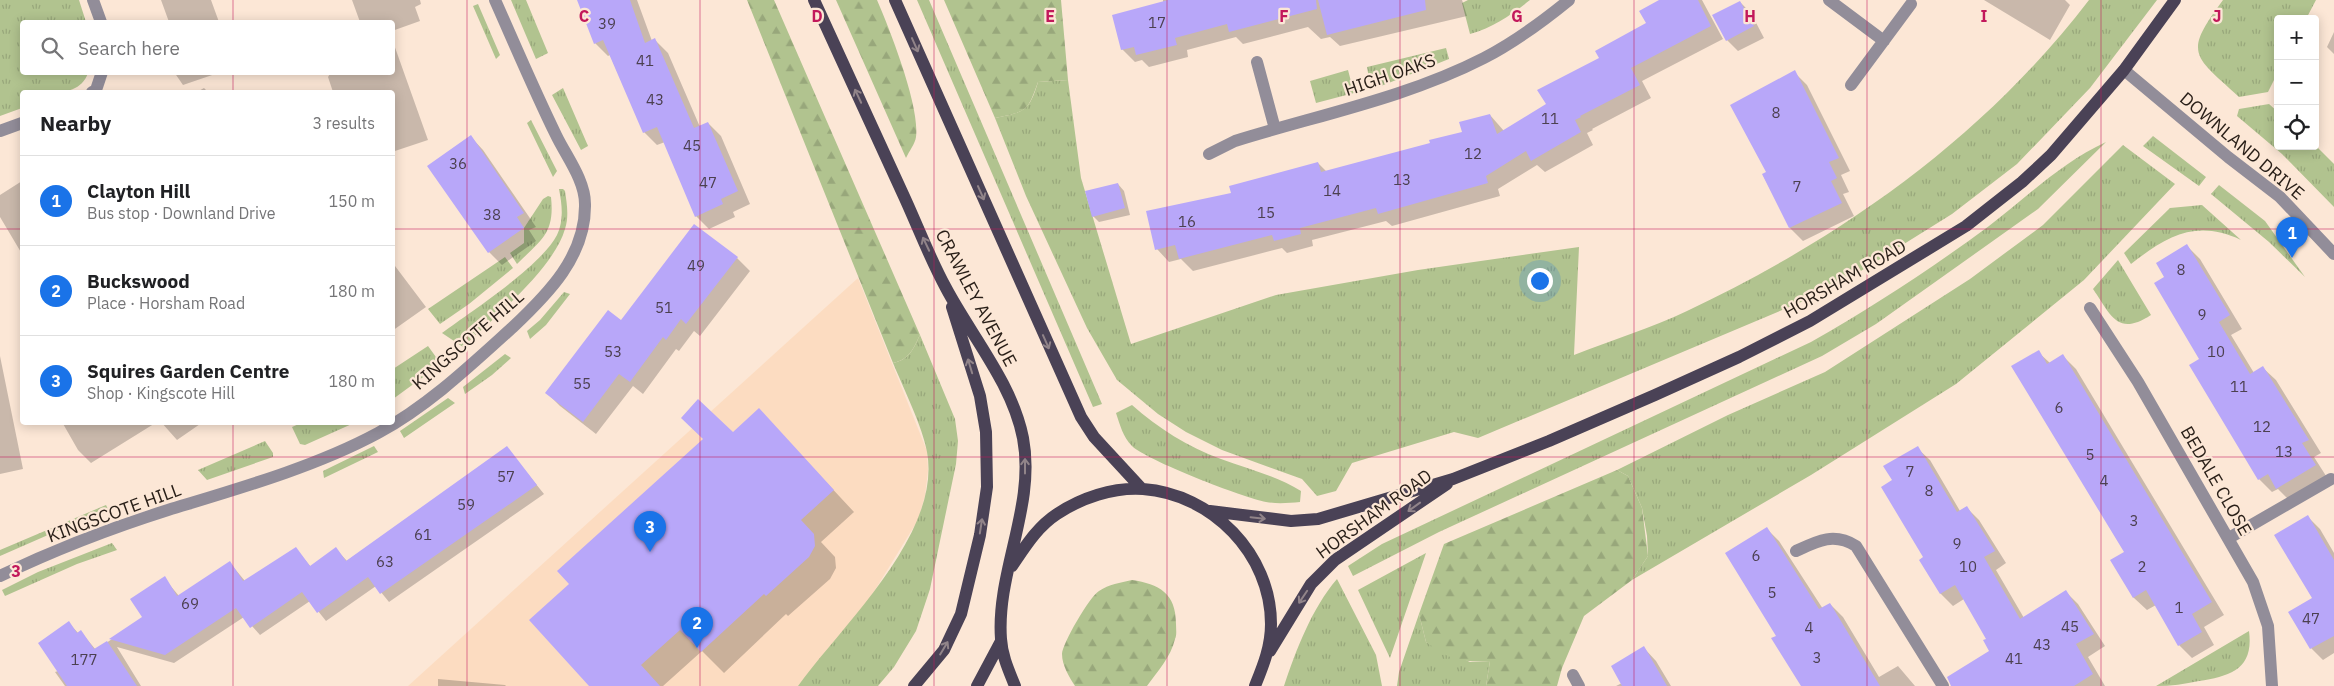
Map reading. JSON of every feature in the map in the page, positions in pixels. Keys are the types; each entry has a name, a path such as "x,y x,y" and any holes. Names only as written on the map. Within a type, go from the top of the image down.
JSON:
{"main road":[{"name":"CRAWLEY AVENUE","path":"814,0 946,288 989,359 1016,413 1023,438 1026,465 1000,618 1001,641 1006,666 1015,686"},
{"path":"896,0 1081,417 1094,437 1142,489"},
{"name":"HORSHAM ROAD","path":"1210,511 1291,521 1318,519 1453,479 1550,441 1739,357 1810,321 1966,226 1998,203 2051,155 2124,70 2176,0"},
{"path":"914,686 944,650 961,614 980,536 987,487 986,432 980,396 946,288"},
{"name":"HORSHAM ROAD","path":"1268,655 1311,584 1335,560 1395,521 1453,479"},
{"path":"1009,570 1032,536 1055,515 1082,500 1112,491 1142,489 1178,496 1210,511 1237,534 1257,564 1268,593 1271,624 1268,655 1255,686"},
{"path":"977,686 987,671 1001,641"}],"street":[{"path":"93,0 100,20"},
{"name":"KINGSCOTE HILL","path":"395,422 429,399 481,357 524,317 561,276 576,252 584,226 586,201 578,176 556,136 495,0"},
{"name":"HIGH OAKS","path":"1209,154 1235,141 1275,128 1429,83 1484,58 1536,26 1569,0"},
{"path":"1829,0 1884,41"},
{"path":"1851,85 1911,4"},
{"path":"1257,62 1275,128"},
{"name":"DOWNLAND DRIVE","path":"2124,70 2228,157 2280,197 2334,254"},
{"path":"96,90 101,75"},
{"path":"0,131 20,123"},
{"name":"BEDALE CLOSE","path":"2090,308 2138,382 2253,582 2268,626 2272,686"},
{"name":"KINGSCOTE HILL","path":"0,576 99,534 244,488 312,462 378,433 390,425"},
{"path":"2229,538 2332,479"},
{"path":"1796,551 1827,538 1846,539 1856,546 1943,686"}],"shaded area":[{"path":"858,278 927,451 928,471 925,496 918,520 867,603 798,686 408,686"}],"green space":[{"path":"0,0 79,0 85,20 20,20 20,75 87,75 84,81 77,87 69,90 20,90 20,109 0,116"},
{"path":"511,0 526,0 548,53 536,59"},
{"path":"747,0 774,0 920,335 910,353 899,361 893,363"},
{"path":"836,0 877,0 903,68 916,123 916,137 906,158"},
{"path":"917,0 929,0 1102,404 1093,407"},
{"path":"944,0 1061,0 1068,80 1038,82 1031,100 1024,109 1014,114 995,118"},
{"path":"1468,0 1530,0 1502,20 1470,34 1462,3"},
{"path":"2089,0 2157,0 2090,88 2017,164 1952,214 1832,289 1478,438 1454,432 1352,463 1336,491 1317,496 1302,479 1222,450 1186,432 1158,414 1117,380 1087,328 1026,196 995,118 1013,114 1024,109 1032,99 1038,82 1068,80 1081,178 1131,344 1276,295 1418,270 1579,247 1574,355 1687,311 1801,251 1855,216 1907,180 1956,140 2048,50"},
{"path":"2223,0 2316,0 2308,15 2274,15 2274,80 2268,92 2239,97 2211,72 2199,53 2198,43 2210,18"},
{"path":"478,4 500,55 496,59 473,6"},
{"path":"1446,48 1449,59 1371,90 1367,67"},
{"path":"1348,70 1354,93 1316,103 1310,81"},
{"path":"563,88 588,146 581,150 552,95"},
{"path":"2269,104 2274,108 2274,147 2237,116 2239,109"},
{"path":"531,120 557,171 553,177 527,123"},
{"path":"2153,136 2206,177 2199,186 2143,146"},
{"path":"2106,142 2038,209 1876,324 1822,356 1439,532 1353,576 1348,566 1382,544 1811,342 1834,329 1946,257 1989,226 2074,159"},
{"path":"2123,145 2175,184 2084,280 1956,384 1811,475 1632,580 1648,556 1647,536 1642,508 1628,476 1617,470 1728,415 1825,372 1970,279 2043,225"},
{"path":"2319,149 2334,164 2334,207 2277,150"},
{"path":"2219,185 2265,221 2305,277 2269,242 2211,194"},
{"path":"559,189 565,191 567,220 565,229 559,244 536,276 506,308 463,347 442,333 505,287 549,247 557,235 561,224 562,207"},
{"path":"548,196 551,197 552,210 548,228 539,242 517,264 510,253 524,243 524,228 543,199"},
{"path":"2202,205 2241,240 2210,231 2196,231 2183,234 2157,245 2131,264 2124,253 2170,208"},
{"path":"505,257 513,268 469,304 440,324 428,309"},
{"path":"2118,260 2151,315 2130,324 2116,320 2093,289"},
{"path":"564,292 570,294 546,325 530,339 527,331 540,320"},
{"path":"920,335 955,419 958,441 956,464 930,589 916,631 894,667 878,686 798,686 885,577 904,546 919,515 928,483 927,452 917,420 893,363 907,356"},
{"path":"428,346 441,364 395,398 395,368"},
{"path":"505,354 511,358 492,375 465,394 463,387"},
{"path":"448,398 455,403 404,438 400,431"},
{"path":"1132,405 1185,443 1221,459 1272,477 1301,491 1300,502 1274,503 1254,499 1196,478 1141,452 1126,439 1116,413"},
{"path":"296,425 350,425 305,445 300,444 292,427"},
{"path":"265,441 273,453 273,457 207,480 198,470"},
{"path":"374,446 378,452 324,478 323,471"},
{"path":"1617,470 1628,476 1642,508 1648,556 1632,580 1584,616 1562,668 1557,686 1486,686 1490,661 1470,661 1449,657 1426,642 1419,614 1444,544"},
{"path":"106,505 109,511 0,556 0,550"},
{"path":"112,543 117,550 77,564 5,596 2,590 38,572"},
{"path":"1426,553 1390,658 1358,590"},
{"path":"1337,579 1376,655 1382,686 1284,686 1299,644 1312,616"},
{"path":"1132,580 1158,588 1164,592 1173,605 1176,637 1170,652 1147,686 1075,686 1068,675 1062,658 1063,649 1071,631 1083,610 1099,591 1111,585"},
{"path":"1419,614 1426,642 1470,662 1490,661 1486,686 1397,686 1399,672"},
{"path":"2249,631 2250,644 2248,654 2244,662 2230,673 2211,679 2156,686"}],"building":[{"path":"577,0 630,0 645,43 655,38 694,128 708,122 738,191 721,199 723,204 695,217 657,127 643,133 603,40 594,44"},
{"path":"1168,0 1316,0 1317,9 1229,32 1227,24 1175,38 1177,45 1136,55 1134,47 1121,50 1112,15"},
{"path":"1318,0 1425,0 1426,10 1327,35"},
{"path":"1659,0 1698,0 1711,26 1631,68 1640,85 1580,116 1575,120 1581,132 1531,161 1526,151 1486,176 1488,183 1378,214 1376,208 1300,228 1301,234 1274,241 1272,235 1179,259 1175,245 1155,250 1146,211 1231,193 1229,186 1318,162 1321,172 1430,143 1429,140 1462,132 1459,122 1490,114 1497,134 1546,104 1537,90 1599,58 1595,51 1646,23 1639,11"},
{"path":"1740,1 1754,26 1726,41 1712,15"},
{"path":"1795,70 1839,158 1829,162 1837,178 1831,181 1842,203 1789,228 1762,174 1766,172 1730,105"},
{"path":"471,135 524,213 517,217 524,228 488,253 427,166"},
{"path":"1118,183 1125,208 1092,217 1085,191"},
{"path":"694,224 738,257 686,324 681,319 666,340 663,337 630,382 619,374 583,422 545,393 608,310 621,320"},
{"path":"2187,244 2230,315 2219,322 2250,374 2263,366 2309,440 2302,443 2316,465 2276,489 2268,474 2258,480 2189,365 2199,359 2154,283 2164,277 2156,263"},
{"path":"2039,350 2047,364 2063,354 2212,602 2192,614 2202,632 2178,646 2146,590 2133,598 2110,560 2124,552 2011,366"},
{"path":"698,399 733,432 759,408 834,490 801,520 814,534 815,546 809,557 766,596 764,594 701,652 680,630 641,665 660,686 589,686 529,620 569,584 557,571 703,439 681,418"},
{"path":"507,446 537,485 380,594 368,577 317,613 302,592 250,628 236,608 165,655 109,639 142,617 130,599 165,576 177,596 230,561 243,581 296,547 310,566 336,547 346,561"},
{"path":"1918,446 1957,512 1967,506 1995,551 1984,557 2020,619 2066,590 2094,634 2076,644 2093,674 2074,686 1951,686 1947,677 1989,651 1983,640 1986,639 1955,585 1940,594 1919,560 1923,557 1881,487 1892,480 1883,466"},
{"path":"2308,515 2334,560 2334,636 2310,649 2288,612 2312,598 2274,535"},
{"path":"1767,527 1819,609 1830,603 1880,686 1801,686 1771,638 1776,636 1725,553"},
{"path":"69,621 77,633 81,630 94,649 107,641 137,686 67,686 38,643"},
{"path":"1644,646 1667,686 1622,686 1611,666"}],"place":[{"name":"Clayton Hill","path":"2292,258"},
{"name":"Squires Garden Centre","path":"650,552"},
{"name":"Buckswood","path":"697,648"}]}
